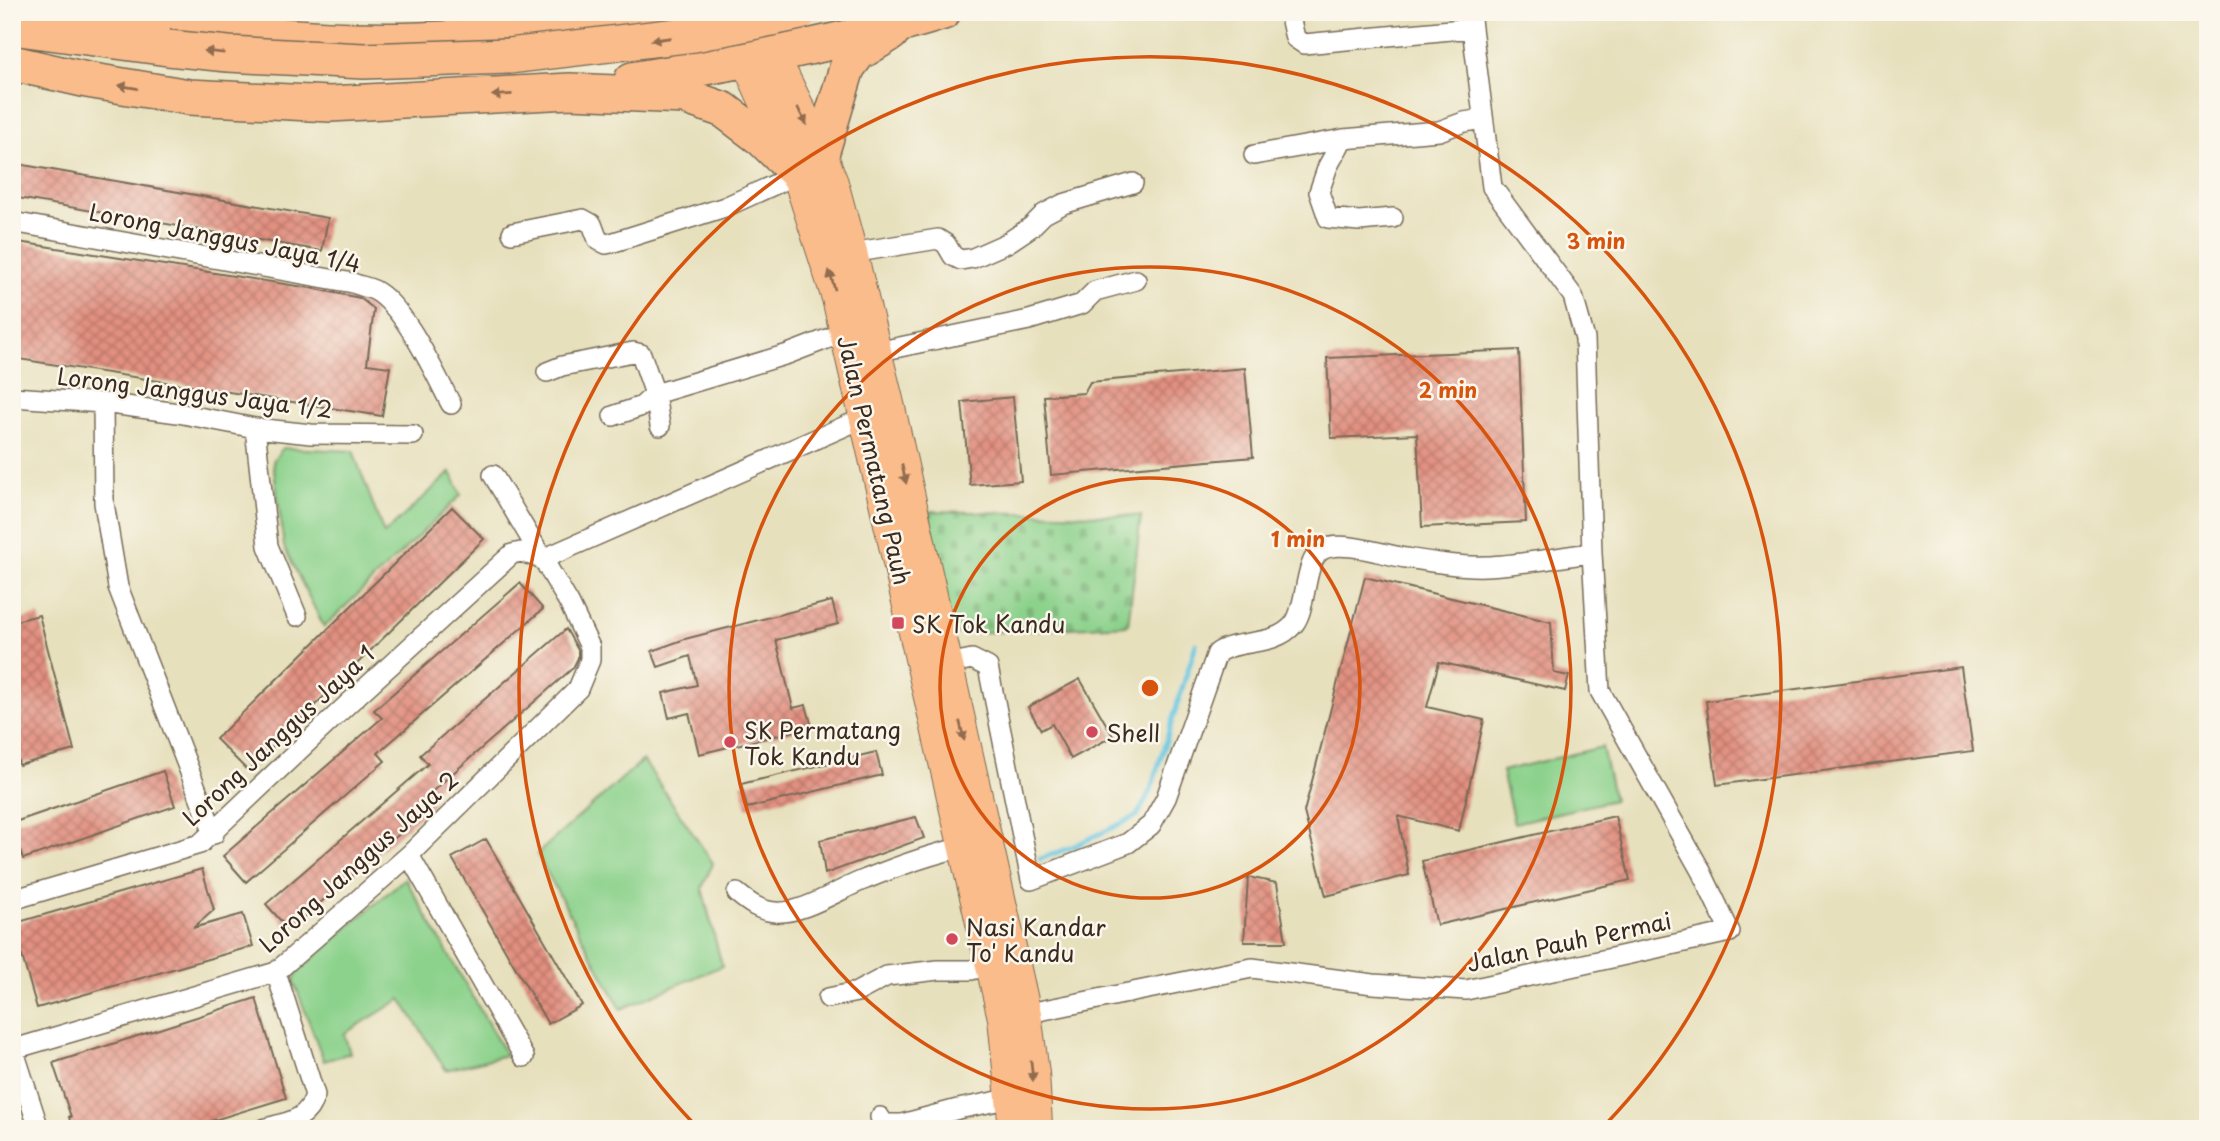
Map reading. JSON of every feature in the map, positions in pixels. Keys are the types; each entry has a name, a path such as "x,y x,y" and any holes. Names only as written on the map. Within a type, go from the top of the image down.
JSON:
{"highway":[{"path":"92,12 228,54 364,61 509,56 631,44 800,12"},
{"path":"12,27 170,36 419,40 545,32 690,12"},
{"path":"570,91 760,57 906,24 943,12"},
{"path":"12,63 86,80 189,97 330,104 570,91 684,96 724,110 761,138 810,164 847,68 858,53 906,24"}],"main road":[{"name":"Jalan Permatang Pauh","path":"724,12 760,57 851,253 876,352 877,412"},
{"name":"Jalan Permatang Pauh","path":"751,12 760,57"},
{"name":"Jalan Permatang Pauh","path":"810,164 845,332 877,412 1014,1016 1033,1073 1036,1129"},
{"name":"Jalan Permatang Pauh","path":"976,848 991,965 1014,1016 1015,1129"}],"street":[{"path":"935,667 972,659 988,667 1031,880 1128,843 1151,825 1167,798 1217,653 1226,647 1253,644 1278,636 1294,624 1301,608 1312,561 1322,550 1346,545 1405,558 1485,566 1591,553 1585,339 1573,296 1492,187 1471,20 1304,44 1295,38 1289,12"},
{"path":"1254,155 1343,139 1439,131 1464,121 1483,119"},
{"path":"1343,139 1328,166 1319,192 1328,218 1359,221 1393,218"},
{"path":"512,233 583,219 592,224 598,240 611,243 725,207 810,164"},
{"path":"851,253 938,239 946,244 953,257 961,260 973,258 1007,243 1031,227 1044,214 1063,204 1133,183"},
{"name":"Lorong Janggus Jaya 1/4","path":"12,222 353,283 375,291 391,303 402,317 451,404"},
{"path":"876,352 1029,320 1082,304 1095,291 1136,280"},
{"path":"613,416 642,406 655,394 788,354 845,332"},
{"path":"547,372 633,352 641,354 655,394 660,426"},
{"name":"Lorong Janggus Jaya 1/2","path":"12,397 103,403 178,413 255,428 311,434 413,435"},
{"path":"103,403 104,503 118,587 214,834"},
{"path":"493,475 543,559 877,412"},
{"path":"255,428 268,546 297,616"},
{"name":"Lorong Janggus Jaya 1","path":"12,900 200,845 349,702 512,554 521,552 543,559"},
{"name":"Jalan Pauh Permai","path":"1014,1016 1251,968 1373,984 1466,990 1730,932 1701,871 1600,691 1591,553"},
{"name":"Lorong Janggus Jaya 2","path":"13,1047 276,972 409,855 578,689 590,660 590,646 543,559"},
{"path":"737,893 752,905 776,912 796,910 865,879 939,852 1023,840"},
{"path":"409,855 524,1057"},
{"path":"828,998 857,992 887,976 938,970 971,970 991,965"},
{"path":"262,1129 298,1118 310,1109 314,1095 276,972"},
{"path":"13,1047 39,1129"},
{"path":"880,1117 883,1124 902,1125 958,1109 1013,1098"}],"green space":[{"path":"283,448 353,451 384,534 451,472 461,495 324,627 284,547 273,461"},
{"path":"929,511 1141,516 1128,625 950,634"},
{"path":"1602,747 1614,800 1514,823 1502,771"},
{"path":"643,760 713,863 702,888 722,966 621,1009 537,854"},
{"path":"405,878 506,1055 446,1070 401,999 344,1034 350,1053 324,1061 294,982 297,972"}],"building":[{"path":"12,163 328,218 322,251 12,197"},
{"path":"12,241 360,298 374,309 367,364 390,367 382,416 12,358"},
{"path":"1519,350 1526,522 1422,527 1417,434 1331,438 1327,358"},
{"path":"1245,368 1253,457 1051,475 1044,396 1084,393 1090,382"},
{"path":"1013,397 1021,481 970,485 962,402"},
{"path":"452,507 484,539 248,771 216,739"},
{"path":"1365,577 1551,622 1554,673 1569,676 1565,691 1439,662 1427,707 1484,720 1459,831 1398,816 1409,875 1326,896 1304,812"},
{"path":"520,583 543,609 378,753 385,761 246,882 223,856 382,718 374,710"},
{"path":"832,601 838,624 776,640 793,708 806,705 812,727 699,754 689,713 669,718 663,693 697,685 690,656 658,667 652,651 685,639"},
{"path":"39,615 74,750 19,765 12,740 12,622"},
{"path":"566,629 578,650 578,658 573,668 427,796 434,804 289,930 266,904 428,764 420,755"},
{"path":"1961,667 1973,751 1717,785 1706,701"},
{"path":"1080,679 1113,736 1071,759 1052,724 1041,730 1028,707"},
{"path":"876,752 882,775 747,808 741,784"},
{"path":"163,771 175,806 23,859 12,823"},
{"path":"1615,816 1630,880 1437,925 1422,861"},
{"path":"916,817 924,838 825,874 820,840"},
{"path":"486,839 582,1005 548,1024 452,858"},
{"path":"202,869 214,910 193,928 243,914 253,946 37,1008 22,956 12,959 12,924"},
{"path":"1248,877 1277,883 1286,942 1244,942"},
{"path":"256,998 286,1098 185,1129 72,1129 71,1117 53,1063"}],"waterway":[{"path":"1040,859 1137,816 1151,789 1196,644"}],"place":[{"name":"SK Tok Kandu","path":"898,623"},
{"name":"Shell","path":"1092,732"},
{"name":"SK Permatang Tok Kandu","path":"730,742"},
{"name":"Nasi Kandar To' Kandu","path":"952,939"}]}
